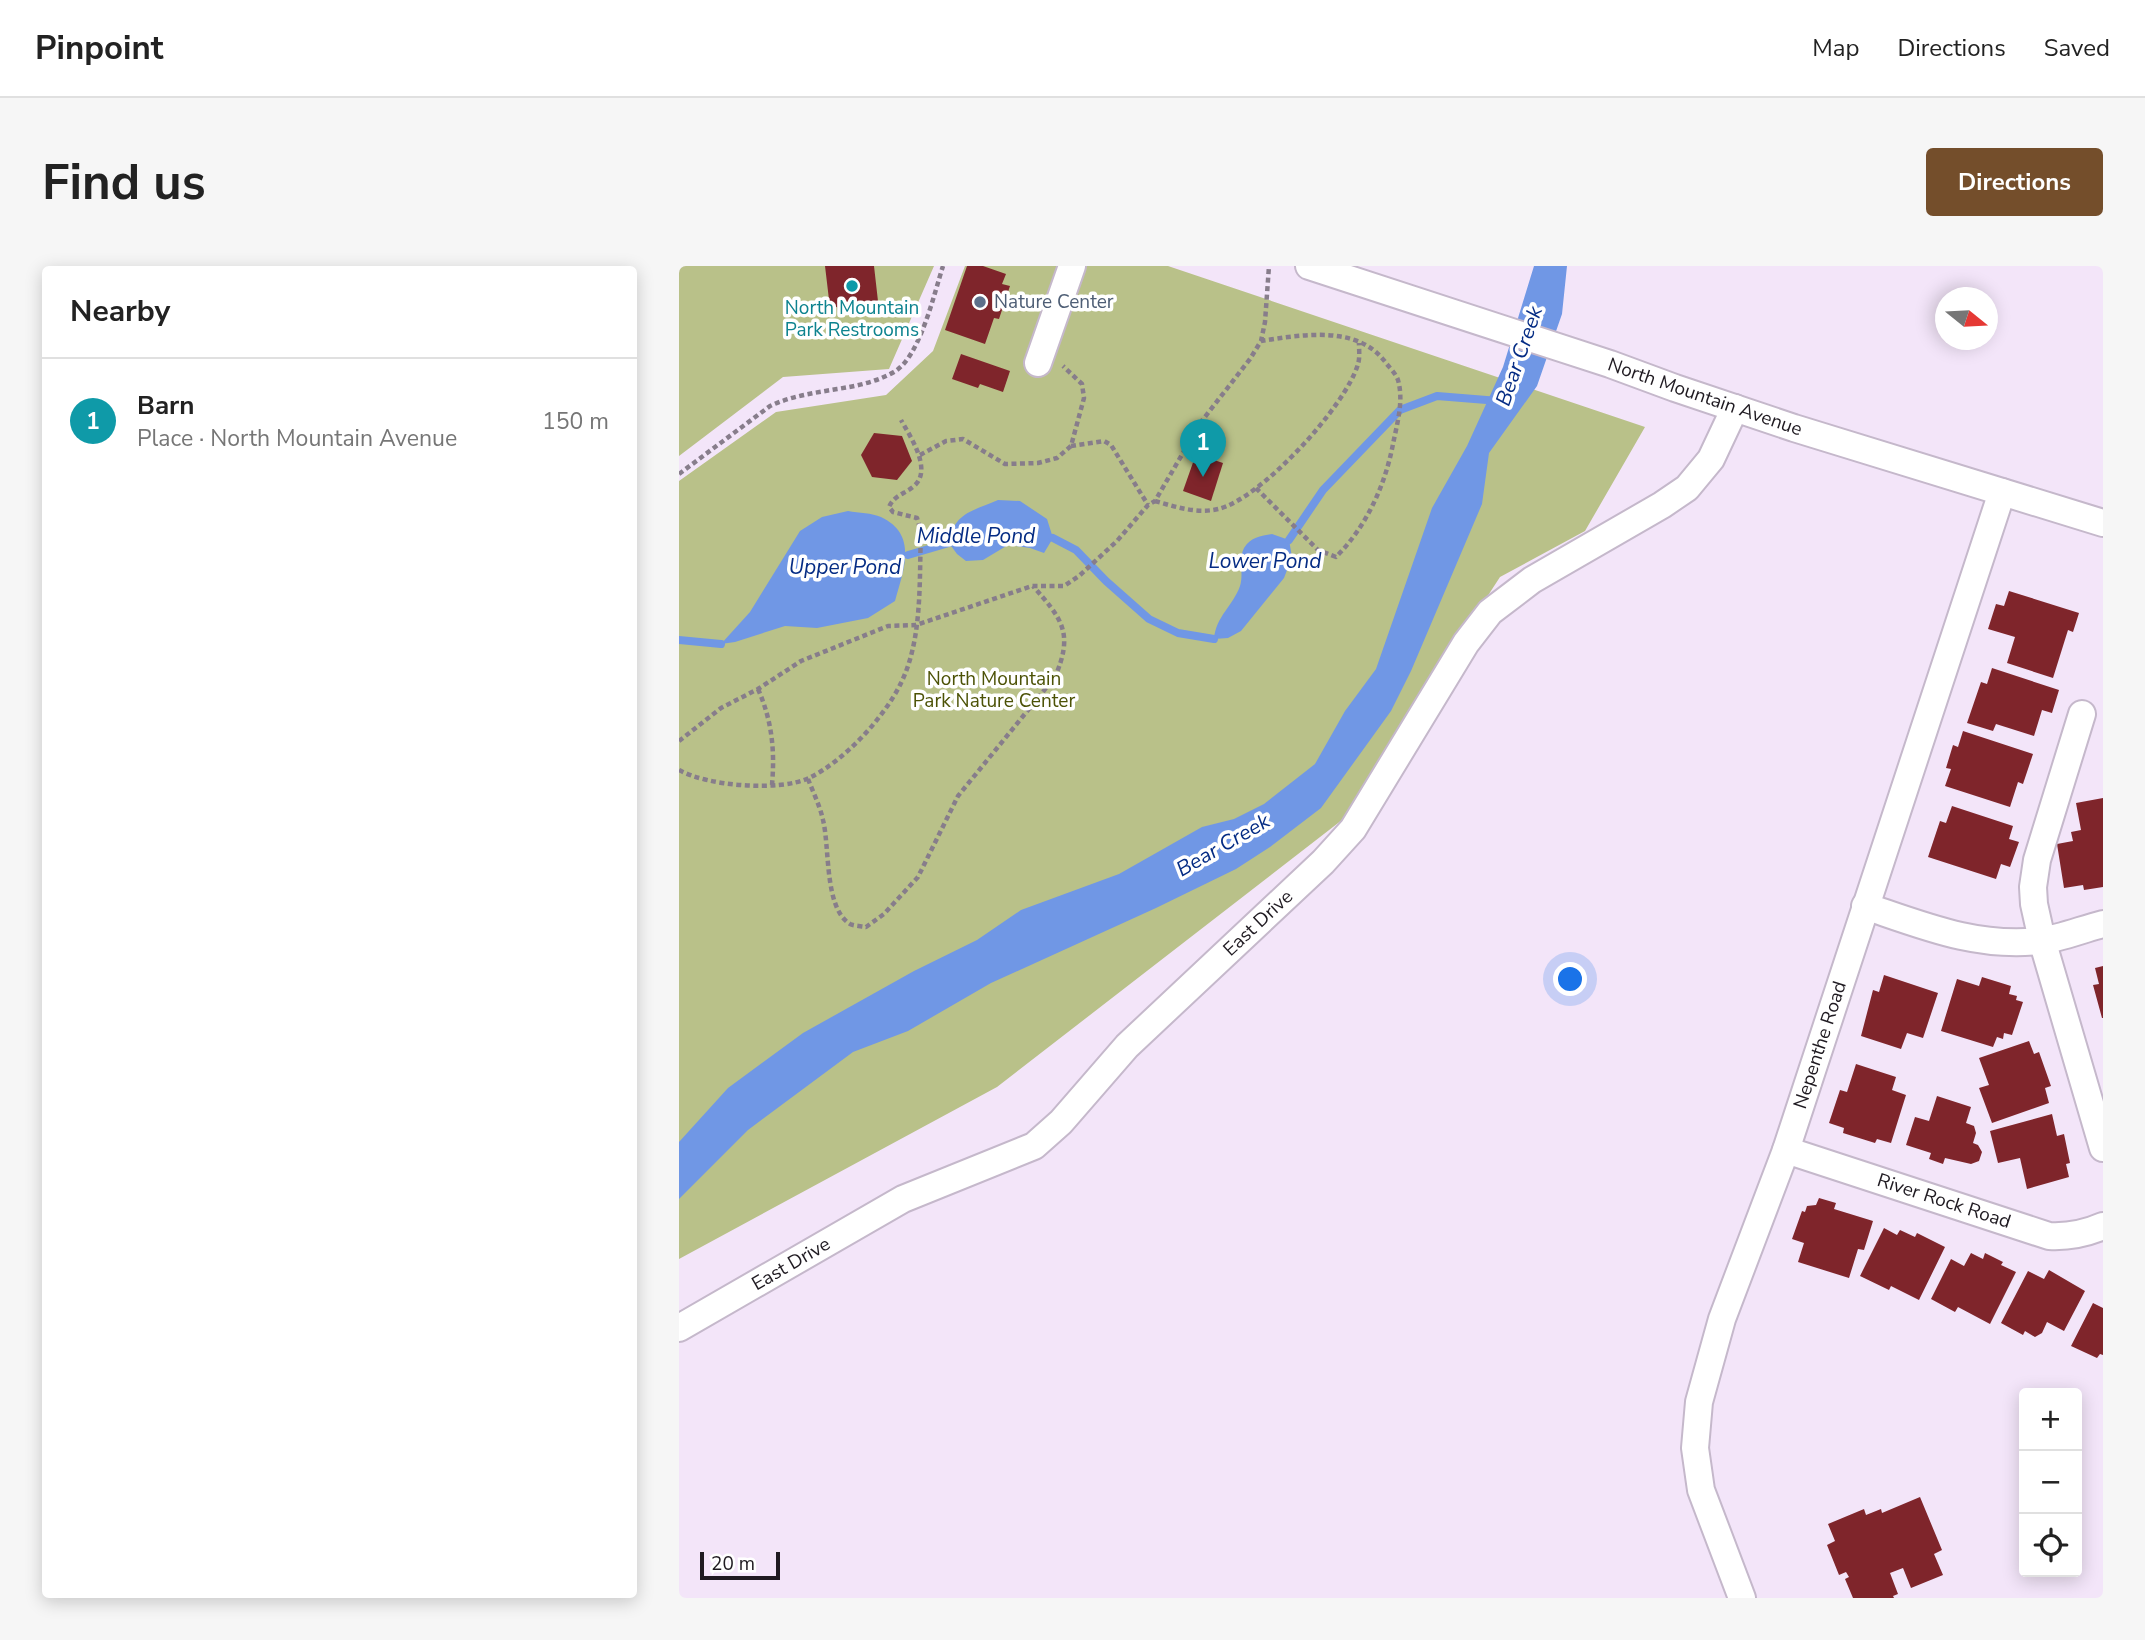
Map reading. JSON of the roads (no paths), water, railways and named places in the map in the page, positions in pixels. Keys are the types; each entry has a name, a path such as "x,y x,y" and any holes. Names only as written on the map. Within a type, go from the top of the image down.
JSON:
{"street":[{"path":"1040,358 1072,266"},
{"name":"North Mountain Avenue","path":"1309,266 1610,364 1735,408 2103,523"},
{"name":"East Drive","path":"679,1328 903,1199 1034,1146 1061,1122 1127,1046 1322,862 1353,829 1467,643 1490,612 1532,580 1663,505 1687,488 1711,459 1735,408"},
{"name":"Nepenthe Road","path":"1742,1598 1701,1490 1695,1448 1699,1402 1722,1319 1786,1150 2002,492"},
{"path":"2083,714 2037,860 2033,895 2042,940 2103,1148"},
{"path":"1865,906 1954,936 2003,943 2042,940 2103,924"},
{"name":"River Rock Road","path":"1786,1150 2049,1236 2066,1237 2103,1226"}],"water":[{"name":"Bear Creek","path":"1534,266 1567,266 1562,314 1537,386 1489,453 1482,504 1411,671 1391,711 1321,808 1236,869 991,983 908,1031 853,1052 748,1130 679,1199 679,1142 728,1088 803,1033 914,971 977,940 1021,910 1119,874 1202,827 1234,819 1264,804 1315,764 1345,711 1376,669 1432,508 1467,446 1503,367"},
{"name":"Middle Pond","path":"998,500 1020,501 1047,519 1053,538 1044,553 1008,545 983,560 966,561 957,554 949,543 955,525 966,514"},
{"name":"Upper Pond","path":"848,511 881,517 900,534 905,554 895,601 868,618 817,628 785,626 721,644 750,612 800,531 822,517"},
{"name":"Lower Pond","path":"1272,534 1289,540 1292,557 1284,578 1241,631 1228,638 1214,639 1221,617 1240,586 1244,548 1253,539"}],"waterway":[{"name":"Bear Creek","path":"1289,540 1323,490 1400,410 1437,396 1499,401"},
{"path":"1053,538 1076,550 1149,619 1178,633 1214,639"},
{"path":"908,555 949,543"},
{"path":"679,640 721,644"}],"place":[{"name":"North Mountain Park Restrooms","path":"852,286"},
{"name":"Nature Center","path":"980,302"},
{"name":"Barn","path":"1203,477"}],"park label":[{"name":"North Mountain Park Nature Center","path":"994,690"}]}
